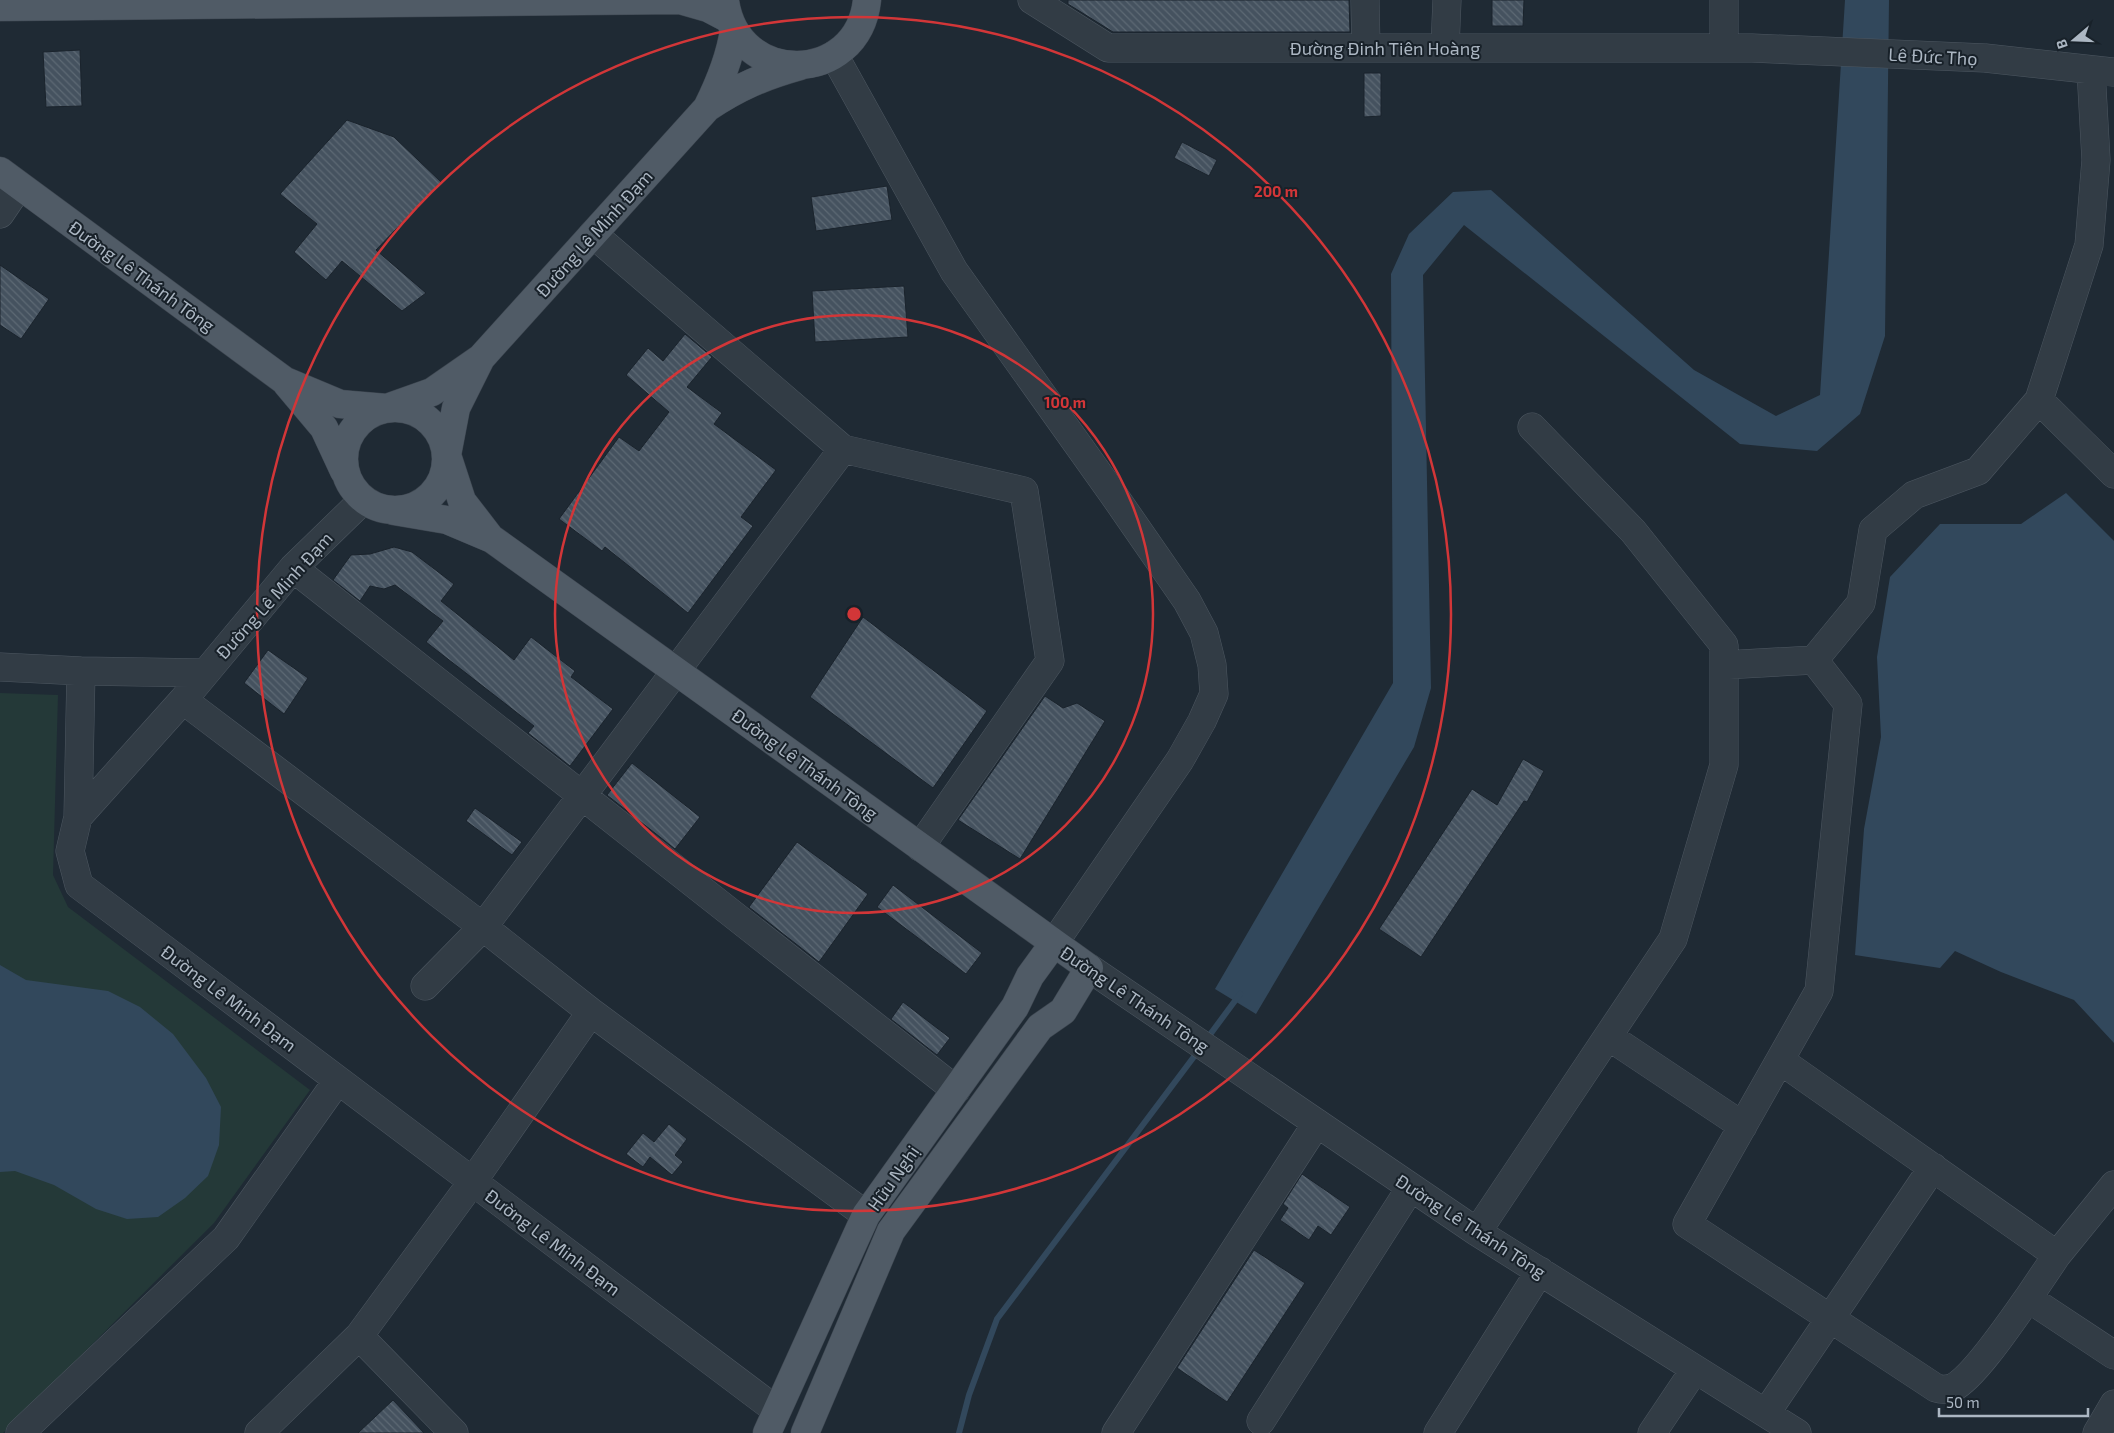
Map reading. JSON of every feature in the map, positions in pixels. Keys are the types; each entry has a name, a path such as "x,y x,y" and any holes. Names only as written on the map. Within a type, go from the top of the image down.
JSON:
{"main road":[{"path":"0,7 680,0 729,16 746,45 762,57 781,64 800,66"},
{"path":"834,55 848,43 858,29 867,0"},
{"name":"Đường Lê Minh Đạm","path":"707,108 728,60 729,16"},
{"name":"Đường Lê Minh Đạm","path":"481,358 707,108 731,92 751,82 818,62 834,55"},
{"name":"Đường Lê Thánh Tông","path":"10,179 284,381 324,428 345,471"},
{"path":"481,358 456,408 445,472 438,488 426,501 411,509 394,511 378,508 362,500 351,487 345,471 344,454 348,438 357,424 370,413 432,392 481,358"},
{"name":"Đường Lê Thánh Tông","path":"284,381 340,404 387,408"},
{"path":"387,408 404,408 420,414 433,424 442,438 447,455"},
{"name":"Đường Lê Thánh Tông","path":"447,455 462,501 492,539"},
{"name":"Đường Lê Thánh Tông","path":"394,511 447,520 492,539 1089,968"},
{"name":"Hữu Nghị","path":"772,1422 866,1216 1014,1007 1030,976 1054,943"},
{"name":"Hữu Nghị","path":"805,1433 891,1231 1040,1028 1063,1011 1089,968"},
{"path":"819,1317 848,1329"}],"street":[{"name":"Đường Đinh Tiên Hoàng","path":"1032,0 1108,48 1752,48"},
{"path":"1365,0 1366,48"},
{"path":"1444,48 1447,0"},
{"path":"1724,0 1724,48"},
{"name":"Lê Đức Thọ","path":"1752,48 1986,58 2103,71"},
{"path":"834,55 954,271 1187,601 1204,633 1212,665 1214,694 1198,729 1180,760 1054,943"},
{"path":"1724,665 1814,660 1861,603 1872,530 1914,495 1978,471 2039,400 2089,245 2103,71"},
{"path":"0,214 10,179"},
{"path":"593,234 843,448 1024,491 1050,661 920,847"},
{"path":"2039,400 2114,474"},
{"path":"1477,1232 1673,939 1724,765 1724,645 1645,546 1532,427"},
{"path":"425,986 483,927 843,448"},
{"name":"Đường Lê Minh Đạm","path":"362,500 293,568 183,700 78,817 70,851 79,885 473,1182 772,1422"},
{"path":"293,568 956,1090"},
{"path":"1814,660 1848,704 1819,991 1781,1062 1687,1224 1936,1388 1948,1389 1963,1380 1985,1355 2028,1298 2057,1255 2114,1185"},
{"path":"0,667 81,671 206,673"},
{"path":"78,817 81,671"},
{"path":"183,700 483,927 591,1012 866,1216"},
{"name":"Đường Lê Thánh Tông","path":"1089,968 1477,1232 1797,1433"},
{"path":"259,1433 358,1336 473,1182 591,1012"},
{"path":"1608,1036 1743,1126"},
{"path":"1781,1062 2057,1255"},
{"path":"20,1433 226,1238 338,1080"},
{"path":"1116,1433 1317,1123"},
{"path":"1766,1413 1933,1167"},
{"path":"1261,1421 1410,1187"},
{"path":"1438,1433 1540,1271"},
{"path":"2028,1298 2114,1355"},
{"path":"358,1336 454,1433"},
{"path":"1652,1433 1695,1369"},
{"path":"2096,1433 2113,1407"}],"green space":[{"path":"0,693 58,695 53,875 68,907 310,1090 214,1223 3,1433 0,1433"}],"water":[{"path":"1845,0 1889,0 1885,336 1860,414 1817,451 1740,444 1464,225 1423,275 1431,688 1414,747 1256,1014 1215,989 1393,683 1391,274 1409,234 1453,192 1491,190 1694,370 1776,416 1820,395"},
{"path":"2066,493 2114,541 2114,1043 2074,1000 2001,972 1955,951 1940,968 1855,955 1864,829 1881,737 1877,657 1890,577 1940,524 2021,524"},
{"path":"0,965 26,980 108,991 140,1007 173,1034 206,1078 221,1107 219,1145 208,1176 185,1198 158,1217 127,1219 96,1209 54,1185 15,1171 0,1172"}],"building":[{"path":"1068,0 1349,0 1350,32 1113,32 1068,4"},
{"path":"1492,0 1524,0 1523,26 1492,26"},
{"path":"80,50 82,106 46,107 43,52"},
{"path":"1364,73 1381,73 1381,116 1364,117"},
{"path":"347,120 394,137 441,182 376,250 426,293 402,311 342,261 326,280 294,252 317,224 280,194"},
{"path":"1182,142 1217,160 1209,176 1174,158"},
{"path":"887,186 892,220 816,231 811,197"},
{"path":"0,265 49,299 21,339 0,325"},
{"path":"904,286 908,337 815,342 812,291"},
{"path":"685,334 712,357 687,387 722,413 714,424 776,470 741,517 753,526 688,613 605,547 602,551 559,519 619,437 639,451 669,412 626,375 648,348 663,361"},
{"path":"394,547 412,552 454,584 441,601 514,660 531,637 575,671 571,677 613,709 570,766 528,733 534,726 426,642 443,621 395,585 384,589 370,586 360,601 333,580 351,555 370,554"},
{"path":"863,617 987,711 933,788 810,697"},
{"path":"268,650 308,678 284,714 244,683"},
{"path":"1045,696 1063,708 1077,703 1105,721 1020,859 958,820"},
{"path":"1523,759 1544,771 1527,802 1524,801 1421,957 1379,929 1472,789 1497,805"},
{"path":"632,763 700,817 675,849 607,795"},
{"path":"475,808 522,842 512,855 466,821"},
{"path":"797,842 868,894 819,962 749,907"},
{"path":"893,885 982,953 966,974 877,907"},
{"path":"903,1002 950,1038 937,1055 891,1019"},
{"path":"669,1124 687,1139 675,1155 683,1162 672,1175 650,1157 643,1167 626,1154 643,1133 654,1142"},
{"path":"1302,1174 1350,1207 1331,1235 1318,1226 1309,1240 1280,1220 1288,1208 1283,1204"},
{"path":"1254,1250 1305,1283 1227,1402 1177,1368"},
{"path":"393,1400 424,1433 358,1433"}],"waterway":[{"path":"1206,1040 1240,994"},
{"path":"959,1433 969,1395 997,1319 1199,1050"}]}
